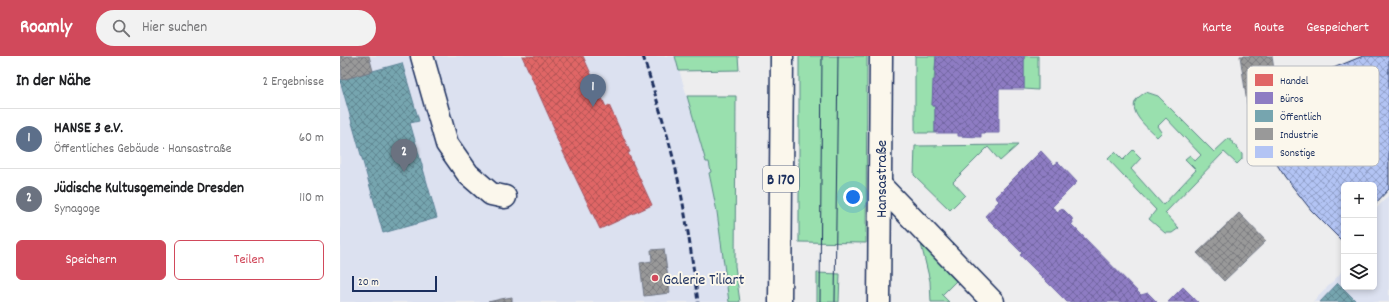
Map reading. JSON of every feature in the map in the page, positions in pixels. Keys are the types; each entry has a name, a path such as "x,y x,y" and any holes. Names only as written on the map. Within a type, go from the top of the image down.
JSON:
{"main road":[{"path":"422,56 447,144 468,174 491,194 505,197"},
{"name":"B 170","path":"780,302 782,56"},
{"name":"Hansastraße","path":"879,302 881,186 880,56"},
{"path":"881,186 993,302"}],"shaded area":[{"path":"340,56 675,56 706,161 709,161 711,173 709,173 717,212 729,302 340,302"},
{"path":"1389,195 1389,302 1313,302 1341,271 1341,290 1377,290 1377,208"}],"green space":[{"path":"675,56 738,56 739,70 679,71"},
{"path":"799,56 867,56 866,243 799,242"},
{"path":"915,56 936,56 932,106 935,106 935,133 915,133"},
{"path":"1024,56 1038,56 1038,90 1024,89"},
{"path":"1146,92 1158,96 1214,152 1229,138 1242,154 1242,159 1237,164 1224,152 1165,213 1179,228 1172,233 1165,233 1149,219 1156,210 1108,159 1115,152 1123,160 1133,150 1141,158 1131,169 1163,205 1196,170 1185,159 1190,155 1195,161 1201,155 1166,118 1158,126 1162,132 1157,137 1140,120 1134,105 1136,100"},
{"path":"687,96 736,96 735,266 740,302 729,302 717,212 709,173 711,172 709,162 706,162"},
{"path":"1018,145 1000,161 988,147 953,182 965,195 950,210 914,175 915,146"},
{"path":"921,244 956,281 942,295 949,302 931,302 930,281"},
{"path":"817,273 840,274 839,302 817,302"}],"building: Handel":[{"path":"522,56 583,56 606,107 609,105 630,152 628,153 652,205 600,229 553,131 555,130"}],"building: Büros":[{"path":"936,56 1024,56 1024,89 999,89 999,133 981,133 981,137 958,136 958,133 935,133 935,106 932,106"},
{"path":"1041,151 1054,165 1058,162 1077,182 1052,207 1058,212 1060,209 1064,210 1072,218 1073,223 1071,224 1141,295 1148,293 1157,302 1067,302 1020,255 1022,253 985,216 999,201 995,197"},
{"path":"1183,287 1198,302 1168,302"}],"building: Öffentlich":[{"path":"402,63 419,121 410,123 437,218 383,233 340,80"},
{"path":"1338,283 1341,286 1341,290 1345,290 1355,300 1353,302 1320,302"}],"building: Industrie":[{"path":"340,56 369,56 373,71 342,80"},
{"path":"1240,56 1272,56 1273,66 1247,66 1247,103"},
{"path":"1239,213 1266,241 1224,281 1197,253"},
{"name":"Galerie Tiliart","path":"664,249 670,293 644,296 640,263 652,261 651,250"},
{"path":"512,297 512,302 488,302 501,299"}],"building: Sonstige":[{"path":"1363,56 1389,56 1389,189 1377,202 1377,182 1341,182 1341,240 1311,210 1278,166 1379,166 1379,66 1338,66"}],"tram line":[{"path":"820,302 822,56"},
{"path":"835,302 838,56"}],"railway":[{"path":"643,56 665,127 680,186 698,302"}],"place":[{"name":"HANSE 3 e.V.","path":"593,107"},
{"name":"Jüdische Kultusgemeinde Dresden","path":"404,172"},
{"name":"Galerie Tiliart","path":"655,278"}]}
